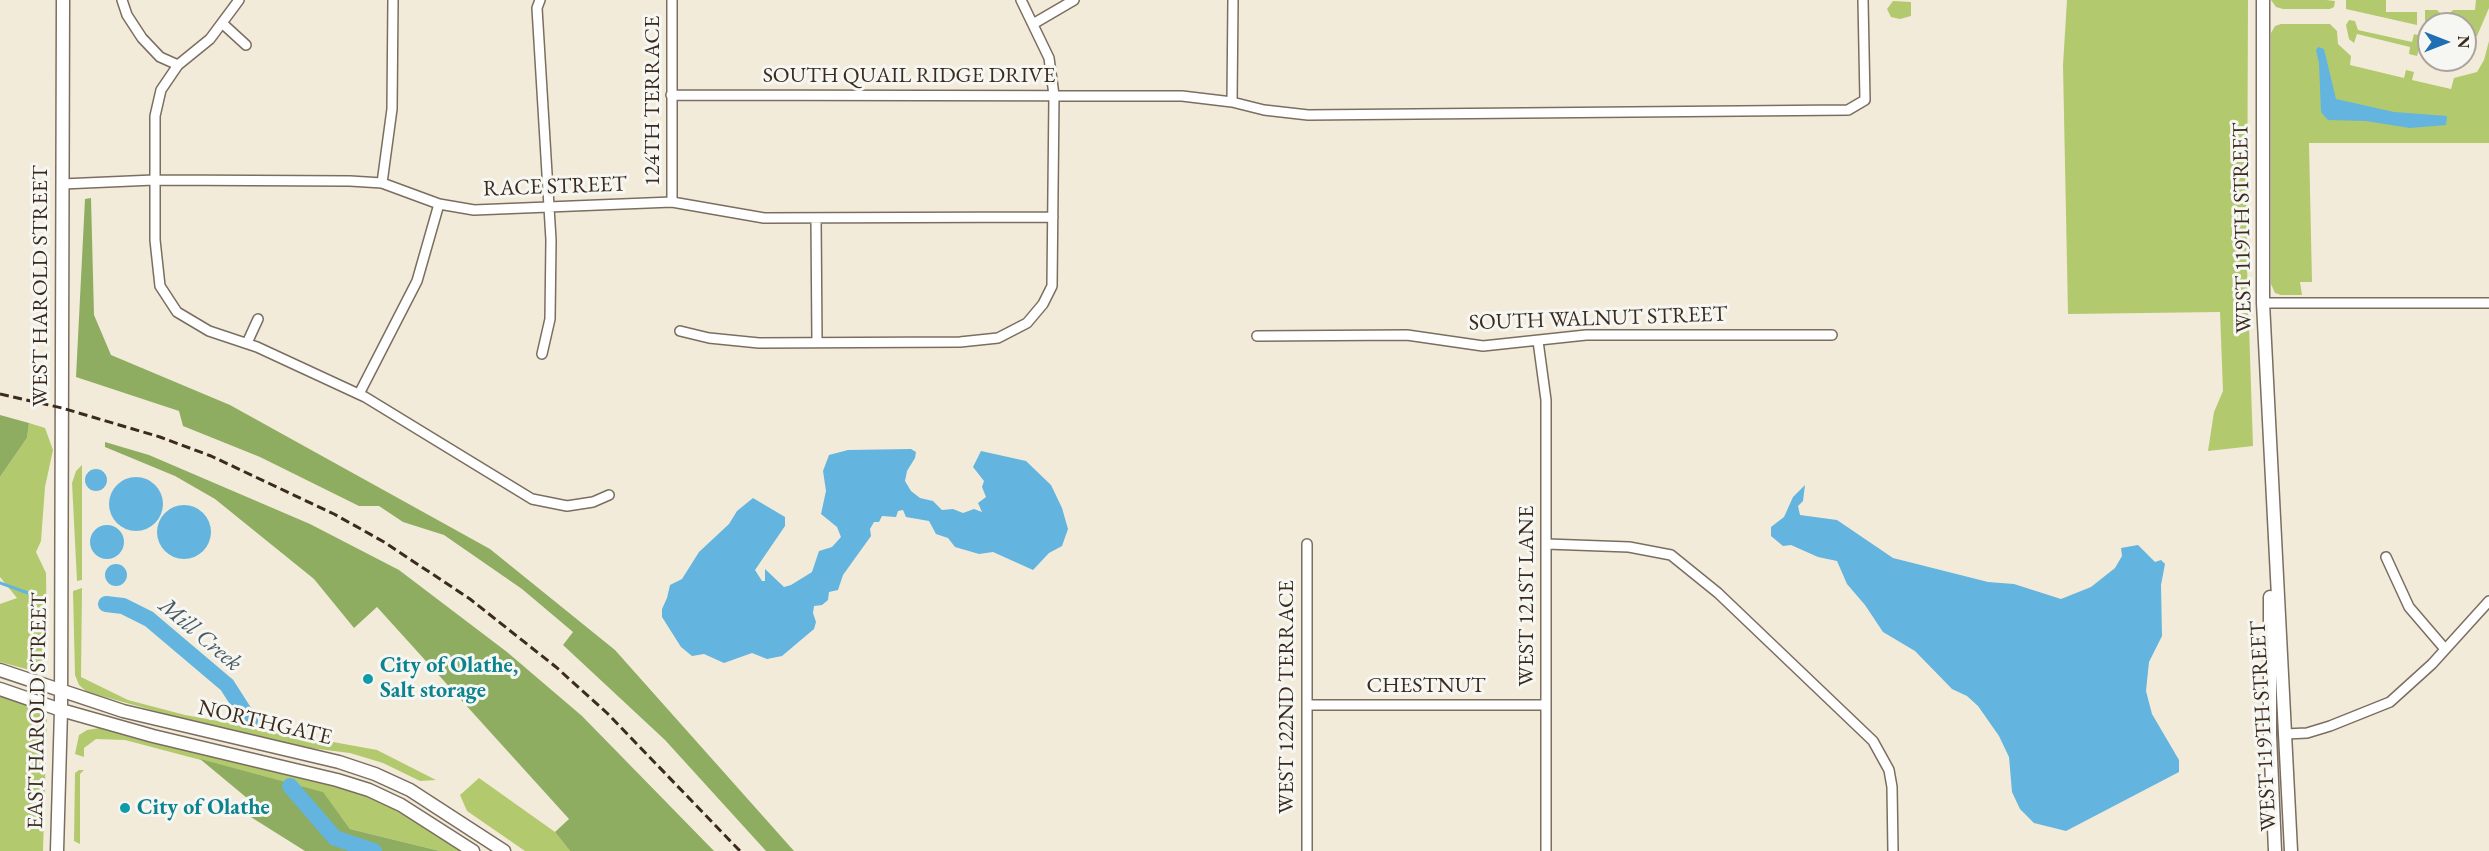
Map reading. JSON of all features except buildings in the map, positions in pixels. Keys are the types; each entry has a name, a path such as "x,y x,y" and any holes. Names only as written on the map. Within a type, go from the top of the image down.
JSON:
{"main road":[{"name":"WEST HAROLD STREET","path":"62,572 63,0"},
{"name":"WEST 119TH STREET","path":"2263,0 2263,303 2291,851"},
{"name":"WEST 119TH STREET","path":"2271,455 2270,735 2275,851"},
{"name":"EAST HAROLD STREET","path":"57,851 62,572"},
{"name":"NORTHGATE","path":"0,670 61,692 134,714 339,762 375,774 410,790 504,851"},
{"name":"NORTHGATE","path":"0,689 61,710 153,736 337,780 369,790 401,805 473,851"}],"street":[{"path":"122,0 127,15 142,38 160,57 178,65"},
{"path":"239,0 210,39 178,65 161,90 154,116 155,240 160,286 177,312 208,331 247,343 358,394 531,499 567,506 593,502 609,495"},
{"path":"382,183 392,109 393,0"},
{"path":"540,0 537,8 552,294 550,319 542,354"},
{"name":"124TH TERRACE","path":"672,0 672,202"},
{"path":"680,331 709,338 759,343 960,342 998,338 1028,323 1043,304 1052,286 1054,95 1049,58 1021,0"},
{"path":"1033,24 1074,0"},
{"path":"1232,102 1233,0"},
{"name":"SOUTH QUAIL RIDGE DRIVE","path":"671,95 1147,95 1232,102 1264,110 1308,115 1848,110 1865,100 1863,0"},
{"path":"222,23 246,45"},
{"name":"RACE STREET","path":"62,184 154,180 382,183 439,204 474,210 672,202 764,218 1053,217"},
{"path":"358,394 417,280 439,204"},
{"path":"816,218 817,342"},
{"path":"2263,303 2489,303"},
{"path":"247,343 258,319"},
{"name":"SOUTH WALNUT STREET","path":"1257,336 1407,335 1483,346 1586,334 1832,335"},
{"name":"WEST 121ST LANE","path":"1538,341 1546,400 1546,851"},
{"name":"WEST 122ND TERRACE","path":"1307,544 1307,851"},
{"path":"1547,544 1629,547 1671,555 1718,593 1873,741 1889,770 1892,787 1893,851"},
{"path":"2386,557 2409,607 2445,649"},
{"path":"2284,734 2307,733 2390,702 2445,649 2489,601"},
{"name":"CHESTNUT","path":"1307,705 1546,705"}],"green space":[{"path":"2067,0 2248,0 2247,266 2253,446 2208,451 2214,412 2223,391 2220,312 2068,314 2063,65"},
{"path":"2271,0 2335,1 2334,7 2330,9 2283,9 2276,7"},
{"path":"2346,0 2386,0 2386,12 2417,12 2417,25 2346,9"},
{"path":"2476,0 2489,0 2489,8 2477,36 2477,12 2451,12 2453,10 2475,10"},
{"path":"1893,1 1911,2 1911,16 1900,19 1891,17 1887,9"},
{"path":"2425,10 2439,12 2425,12"},
{"path":"2349,20 2355,21 2358,30 2412,42 2414,34 2417,35 2417,56 2409,54 2410,47 2357,34 2354,43 2349,39 2346,25"},
{"path":"2330,24 2337,31 2338,44 2351,56 2350,65 2404,78 2406,70 2414,72 2412,80 2451,89 2454,78 2477,72 2484,60 2489,41 2489,143 2309,143 2312,282 2300,282 2302,295 2275,293 2271,284 2271,33 2275,26"},
{"path":"91,198 94,315 111,355 230,405 490,549 615,650 794,851 766,851 665,740 563,645 573,632 522,589 444,535 403,522 379,506 359,506 260,457 183,426 179,411 76,377 85,199"},
{"path":"0,415 29,423 27,438 0,477"},
{"path":"29,423 45,428 53,450 45,487 41,541 36,552 46,573 47,650 42,663 30,670 0,662 0,604 17,598 0,577 0,477 27,438"},
{"path":"105,442 149,455 310,524 399,570 507,652 582,716 714,851 570,851 555,832 569,819 377,607 354,628 314,579 215,499 175,476 105,447"},
{"path":"82,465 82,580 77,581 72,483 76,471"},
{"path":"82,588 81,677 128,700 185,715 377,750 436,780 420,781 383,763 350,753 310,748 184,719 87,692 79,685 75,675 73,591"},
{"path":"0,694 45,711 47,714 43,851 0,851"},
{"path":"100,728 334,783 395,807 465,851 440,851 350,829 322,792 125,740 96,739 84,748 84,757 75,754 79,735 87,730"},
{"path":"200,759 323,792 350,829 440,851 305,851 246,814 247,798"},
{"path":"84,770 80,774 80,844 74,841 75,773"},
{"path":"479,778 555,832 570,851 525,851 467,811 460,795"}],"water":[{"path":"2318,47 2324,49 2336,99 2394,112 2447,116 2446,125 2410,128 2366,121 2328,120 2321,112 2319,63 2316,50"},
{"path":"911,449 916,452 915,458 907,471 905,481 911,491 920,498 933,501 942,510 953,509 963,513 974,509 982,512 978,503 986,497 982,487 984,481 973,467 981,451 1026,461 1051,485 1062,508 1068,529 1062,546 1049,553 1033,570 993,552 979,554 955,547 948,538 936,534 929,521 906,517 903,510 898,511 896,517 882,516 879,522 874,522 870,529 871,536 843,575 838,590 829,592 828,600 822,605 814,606 813,613 816,622 814,629 782,656 767,659 752,653 724,663 704,654 692,656 681,647 662,617 662,609 670,585 682,579 699,552 729,524 737,511 753,498 785,517 785,526 755,570 762,581 765,581 765,569 784,587 791,585 812,572 819,551 832,547 841,537 837,527 821,514 826,491 823,471 829,455 848,450"},
{"path":"96,469 104,472 107,480 104,488 96,491 88,488 85,480 88,472"},
{"path":"136,477 146,479 155,485 161,494 163,504 161,514 155,523 146,529 136,531 126,529 117,523 111,514 109,504 111,494 117,485 126,479"},
{"path":"1805,485 1803,501 1798,506 1800,515 1837,520 1893,558 1988,582 2014,584 2061,599 2091,587 2115,568 2122,556 2121,548 2138,545 2155,562 2161,560 2165,564 2161,585 2162,636 2149,662 2146,691 2152,714 2179,760 2179,772 2066,831 2034,823 2020,809 2012,792 2009,757 1999,736 1978,706 1967,696 1952,689 1915,651 1883,632 1847,584 1837,561 1818,557 1791,545 1783,546 1771,536 1771,527 1784,517 1793,497"},
{"path":"184,505 194,507 203,513 209,522 211,532 209,542 203,551 194,557 184,559 174,557 165,551 159,542 157,532 159,522 165,513 174,507"},
{"path":"107,525 119,530 124,542 119,554 107,559 95,554 90,542 95,530"},
{"path":"112,564 120,564 127,571 127,579 120,586 112,586 105,579 105,571"}],"waterway":[{"name":"Mill Creek","path":"0,583 28,593"},
{"name":"Mill Creek","path":"106,604 123,606 149,619 227,685 250,721"},
{"name":"Mill Creek","path":"290,786 335,838 374,851"}],"railway":[{"path":"0,394 62,408 160,437 211,456 334,514 384,542 470,599 556,667 607,713 740,851"}],"place":[{"name":"City of Olathe, Salt storage","path":"368,679"},
{"name":"City of Olathe","path":"125,808"}]}
